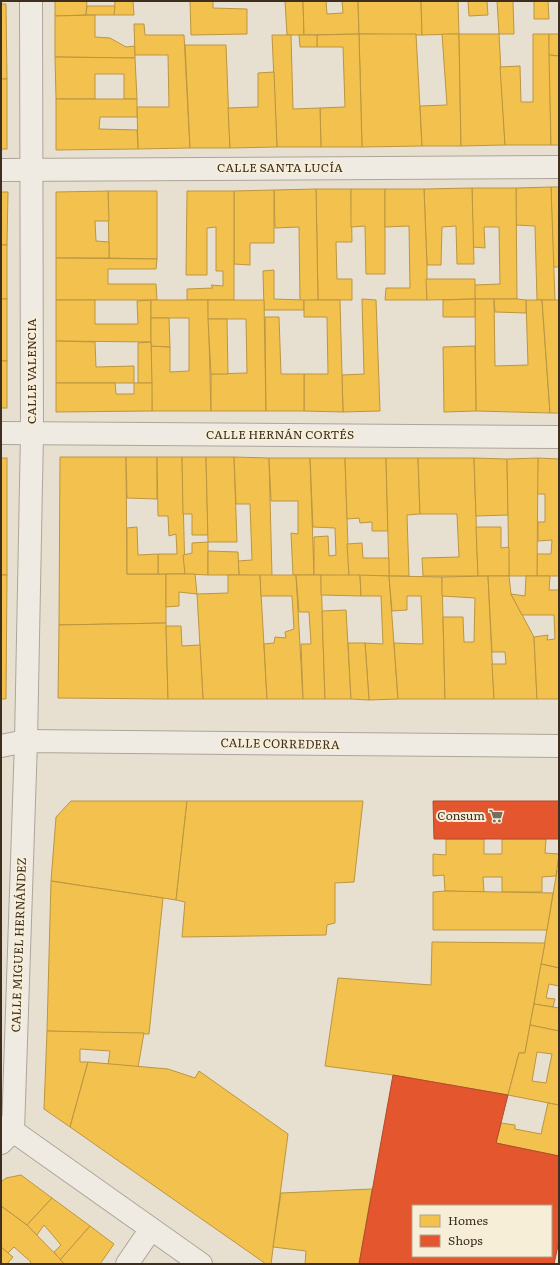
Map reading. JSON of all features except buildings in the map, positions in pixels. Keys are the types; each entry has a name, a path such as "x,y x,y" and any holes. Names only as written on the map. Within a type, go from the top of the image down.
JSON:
{"street":[{"name":"CALLE VALENCIA","path":"26,742 32,434 31,1"},
{"name":"CALLE SANTA LUCÍA","path":"1,170 559,167"},
{"name":"CALLE HERNÁN CORTÉS","path":"1,433 559,437"},
{"name":"CALLE CORREDERA","path":"1,746 26,742 559,746"},
{"name":"CALLE MIGUEL HERNÁNDEZ","path":"5,1134 26,742"},
{"path":"5,1134 151,1229 201,1264"},
{"path":"127,1264 151,1229"}],"place":[{"name":"Consum","path":"496,816"}]}
